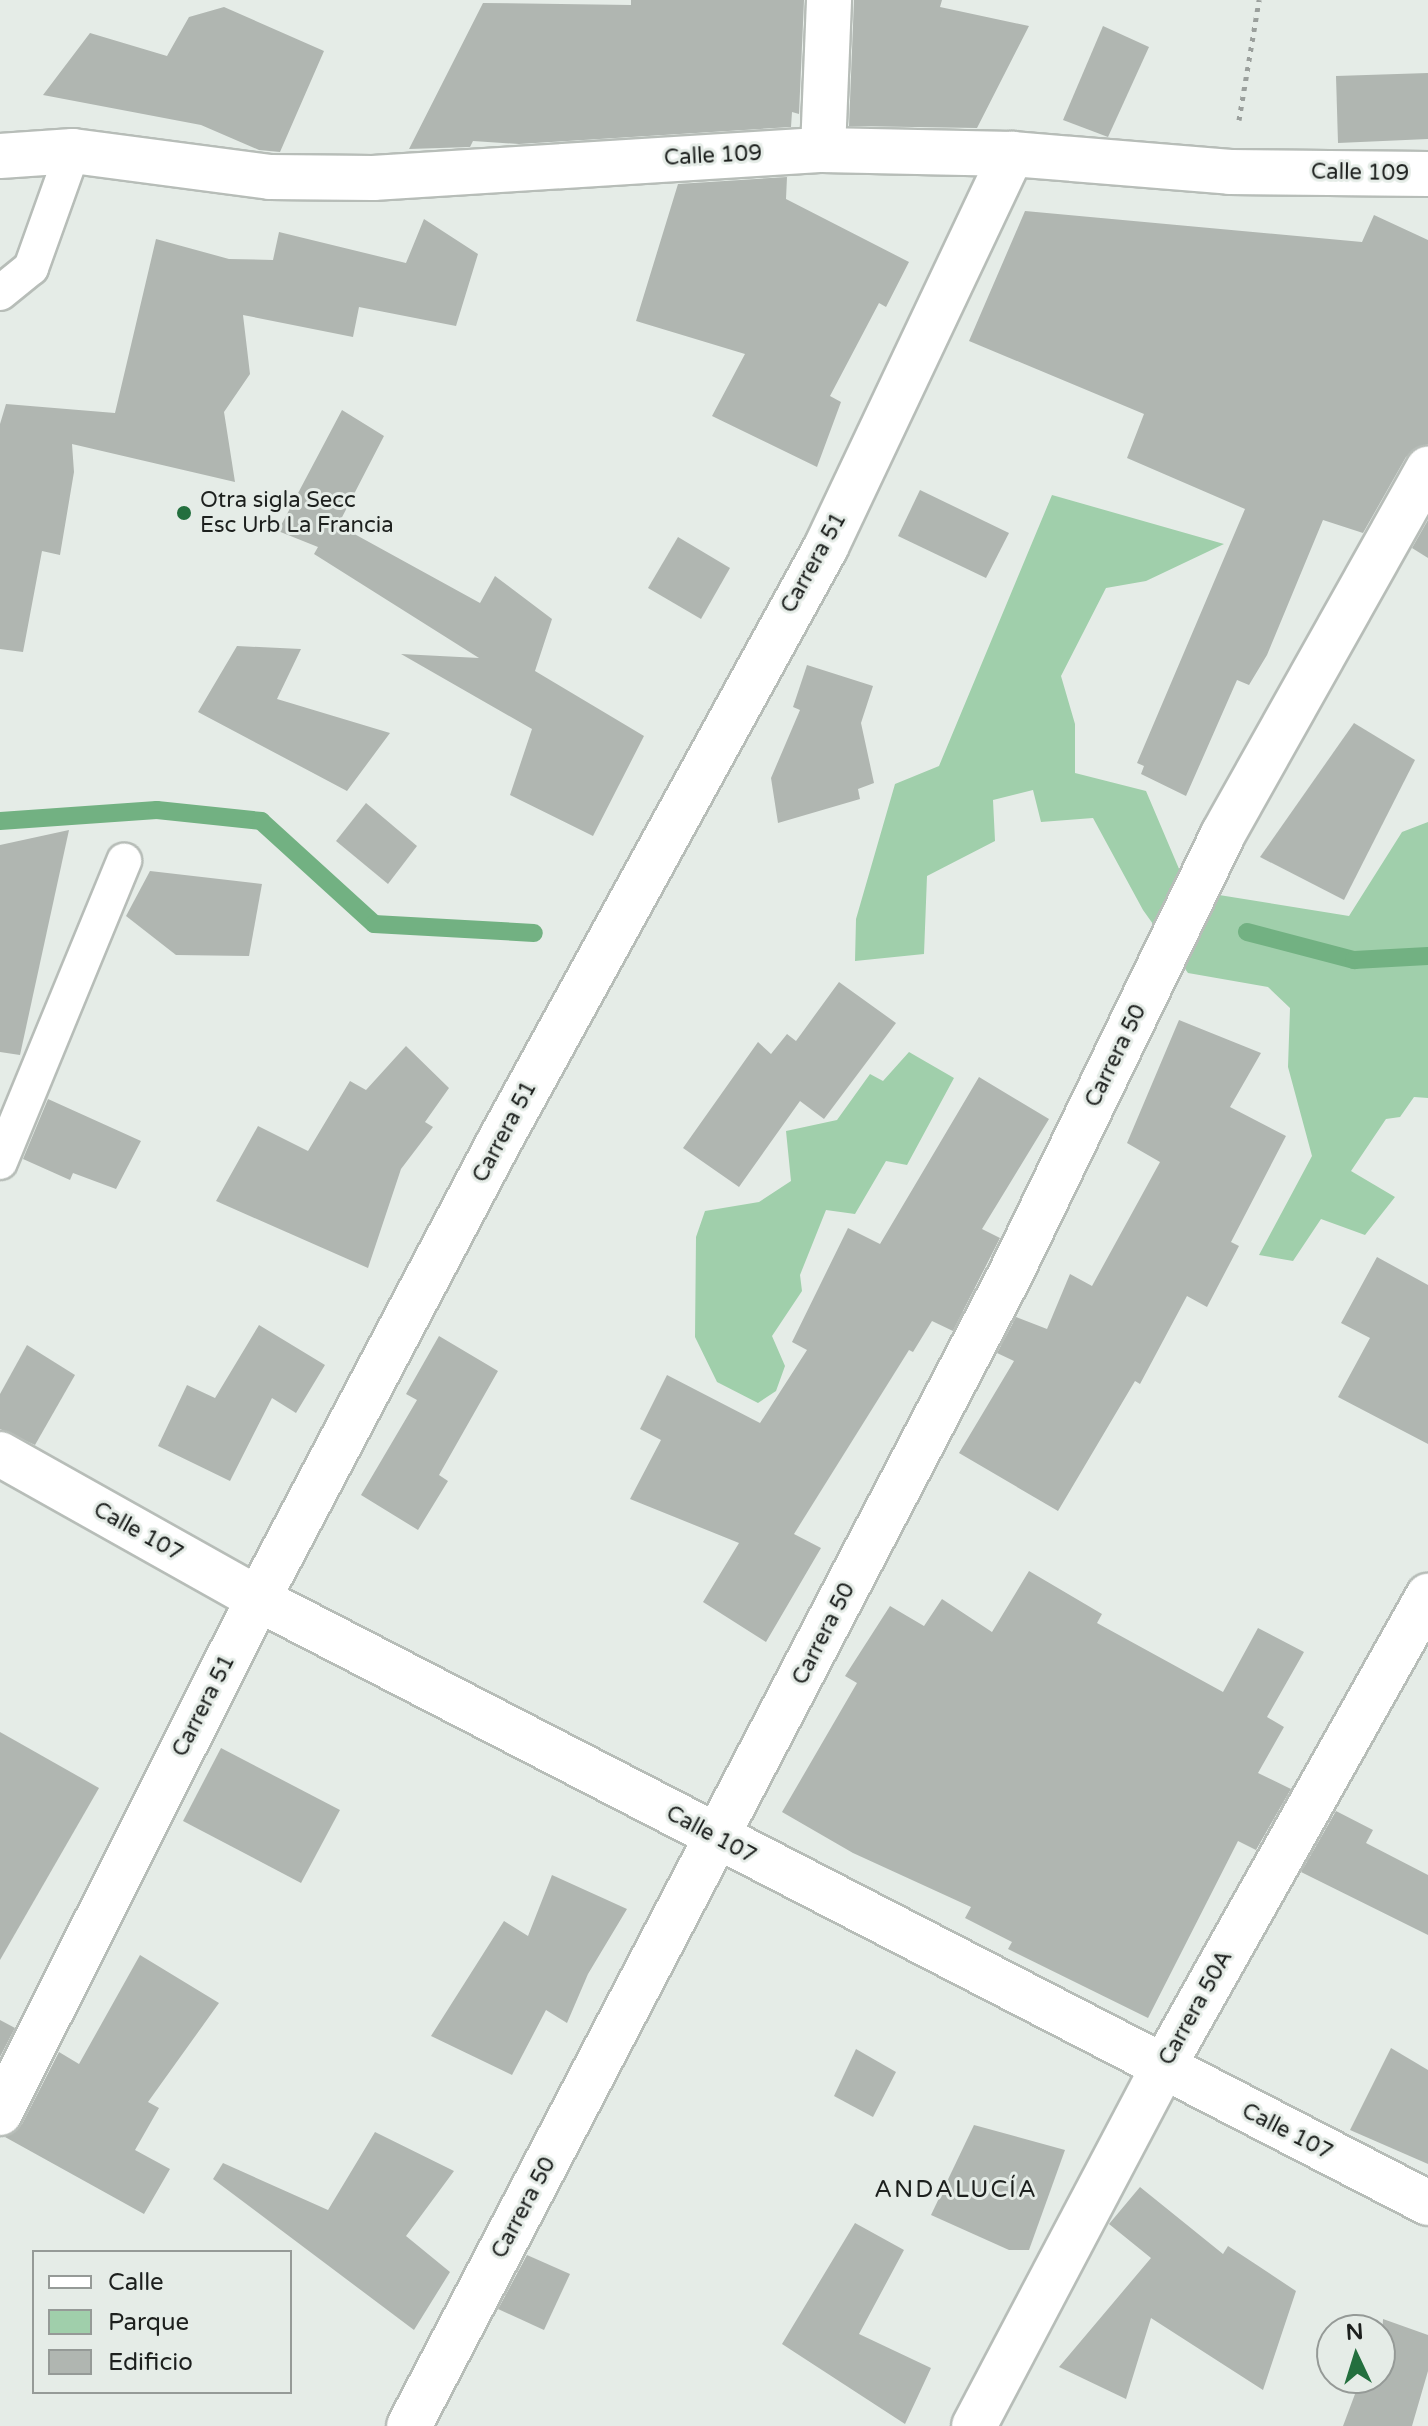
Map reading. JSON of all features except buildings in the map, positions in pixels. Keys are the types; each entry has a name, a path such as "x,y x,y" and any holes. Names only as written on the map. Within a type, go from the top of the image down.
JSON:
{"street":[{"path":"823,150 829,0"},
{"name":"Calle 109","path":"0,156 73,151 202,171 373,178 823,150 1012,154 1230,172 1428,174"},
{"name":"Carrera 51","path":"0,2113 258,1599 500,1140 826,547 1012,154"},
{"name":"Carrera 50","path":"409,2426 719,1839 1009,1277 1223,834 1428,469"},
{"name":"Calle 107","path":"0,1454 258,1599 1162,2069 1428,2203"},
{"name":"Carrera 50A","path":"974,2426 1162,2069 1428,1596"}],"lane":[{"path":"0,293 31,268 73,151"},
{"path":"0,1162 124,861"}],"path":[{"path":"1230,172 1259,0"}],"green space":[{"path":"1052,495 1224,544 1146,581 1106,588 1061,676 1075,724 1075,773 1146,791 1188,890 1349,916 1402,832 1428,822 1428,1098 1414,1097 1400,1117 1386,1119 1351,1171 1395,1197 1365,1235 1321,1219 1293,1261 1259,1255 1312,1156 1288,1067 1290,1008 1268,987 1188,973 1143,910 1093,818 1041,822 1033,790 993,800 995,841 927,876 924,954 855,961 856,919 895,784 939,766"},
{"path":"909,1052 954,1078 907,1165 886,1161 855,1214 826,1210 800,1275 802,1291 772,1336 785,1366 776,1391 758,1403 717,1382 695,1337 696,1237 705,1211 759,1202 791,1181 786,1131 837,1120 870,1074 883,1081"}],"waterway":[{"path":"0,821 157,810 261,821 374,924 534,933"},
{"path":"1247,932 1354,960 1428,956"}],"place":[{"name":"Otra sigla Secc Esc Urb La Francia","path":"184,513"}],"district":[{"name":"ANDALUCÍA","path":"956,2190"}]}
